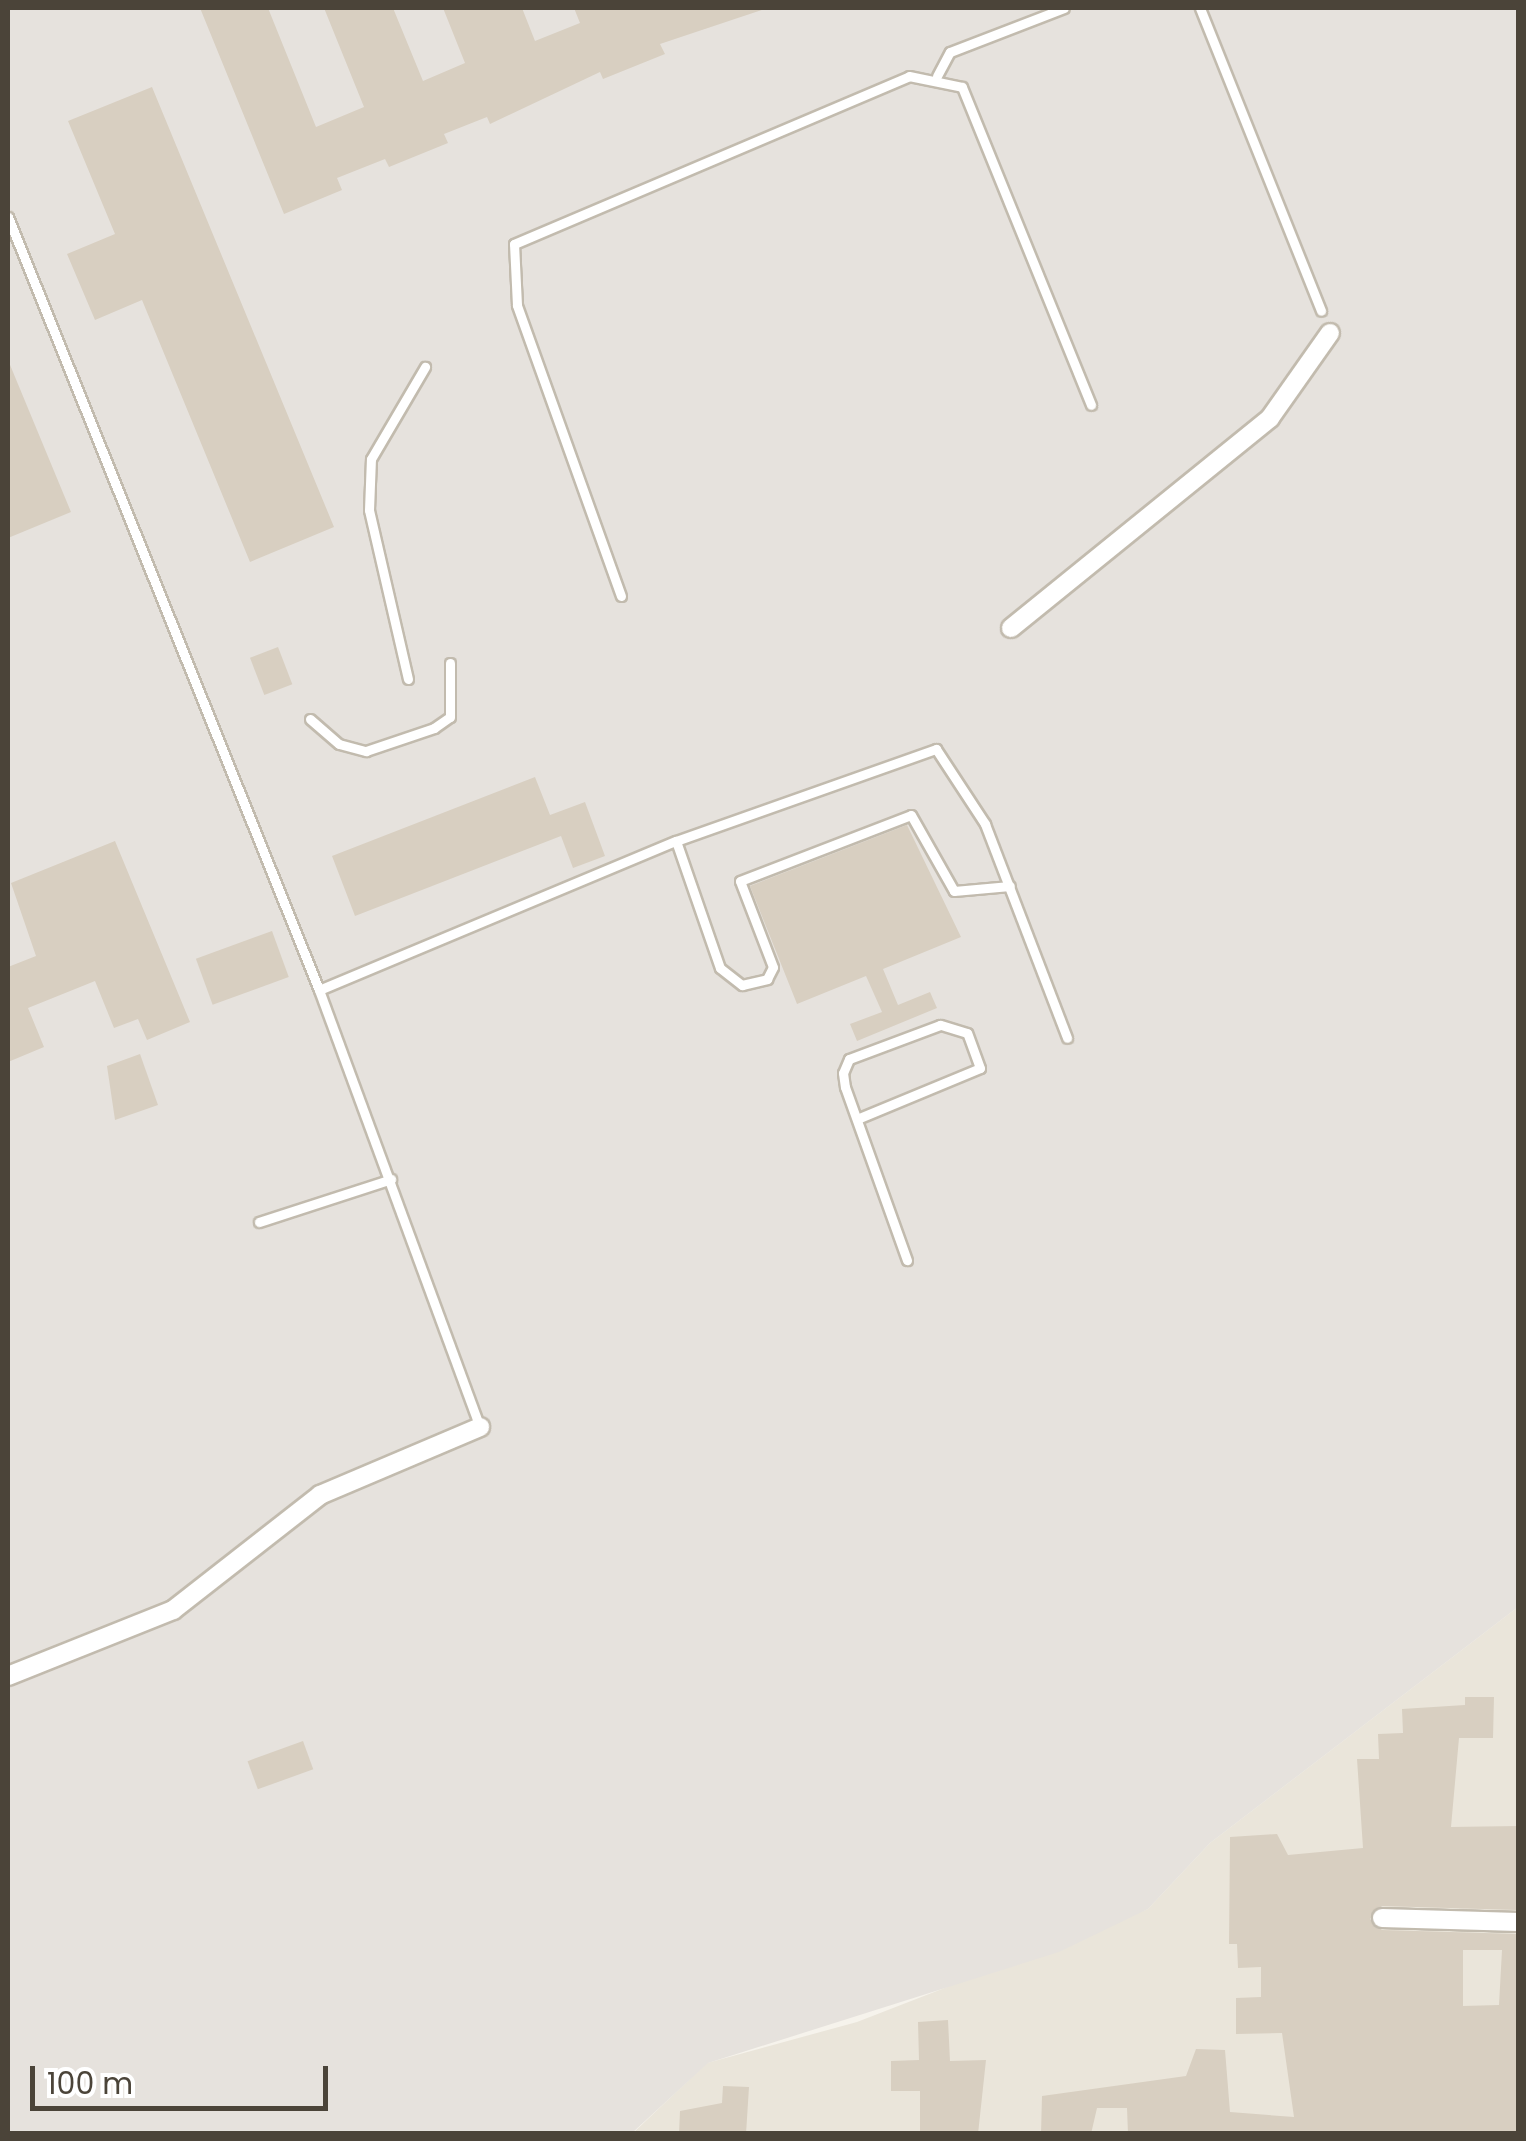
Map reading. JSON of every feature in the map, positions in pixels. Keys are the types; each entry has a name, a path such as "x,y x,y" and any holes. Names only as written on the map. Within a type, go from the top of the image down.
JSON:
{"street":[{"path":"1011,628 1270,418 1330,333"},
{"path":"8,1676 173,1610 320,1496 480,1426"},
{"path":"1382,1918 1518,1922"}],"lane":[{"path":"937,76 950,52 1064,8"},
{"path":"1200,8 1320,311"},
{"path":"621,596 516,306 514,244 910,76 937,76 962,87 1090,405"},
{"path":"8,217 319,990 480,1426"},
{"path":"408,679 369,510 371,459 425,367"},
{"path":"310,719 340,744 366,750 434,728 450,717 450,663"},
{"path":"319,990 676,841 936,748 986,824 1067,1038"},
{"path":"676,841 720,968 742,985 767,979 773,967 740,882 911,815 954,890 1010,886"},
{"path":"857,1118 980,1068 967,1033 940,1025 849,1060 846,1087 906,1260"},
{"path":"259,1222 391,1179"}],"shaded area":[{"path":"8,8 1518,8 1518,1607 1210,1843 1148,1909 1059,1952 708,2063 632,2133 8,2134"},
{"path":"1518,1607 1518,2133 632,2134 707,2063 857,2022 1148,1909 1210,1843"}],"building":[{"path":"200,8 268,8 316,127 364,107 324,8 393,8 423,81 465,63 443,8 522,8 535,41 580,23 574,8 768,8 660,44 665,54 603,79 600,72 490,124 487,117 444,134 448,143 389,167 385,159 337,178 342,190 284,214"},
{"path":"152,87 334,527 250,562 142,300 95,320 67,254 115,234 68,121"},
{"path":"8,360 71,512 8,538"},
{"path":"278,647 292,684 264,695 250,658"},
{"path":"535,777 550,815 585,802 605,856 573,868 561,836 355,916 332,856"},
{"path":"907,825 961,937 883,969 898,1005 930,992 937,1008 857,1041 850,1024 882,1012 866,976 797,1004 750,886"},
{"path":"115,841 190,1022 147,1040 138,1019 114,1028 95,981 28,1008 44,1047 8,1062 8,967 36,956 11,883"},
{"path":"272,931 289,977 213,1005 196,959"},
{"path":"140,1054 158,1105 115,1120 107,1066"},
{"path":"1465,1697 1494,1697 1493,1738 1459,1738 1451,1827 1518,1826 1518,1910 1382,1906 1370,1919 1382,1930 1518,1934 1518,2134 1128,2134 1127,2108 1097,2108 1091,2134 1041,2134 1042,2096 1186,2076 1196,2049 1225,2050 1230,2112 1294,2117 1282,2033 1236,2034 1236,1998 1261,1997 1261,1967 1238,1968 1237,1944 1229,1944 1230,1837 1277,1834 1288,1855 1363,1848 1357,1759 1379,1759 1378,1734 1403,1733 1402,1709 1465,1705","holes":["1463,1950 1502,1950 1499,2005 1463,2006"]},
{"path":"303,1741 313,1769 258,1789 248,1761"},
{"path":"948,2020 950,2061 986,2060 978,2134 920,2134 920,2091 891,2091 891,2061 919,2060 918,2022"},
{"path":"723,2086 749,2087 746,2134 679,2134 680,2111 722,2103"}]}
